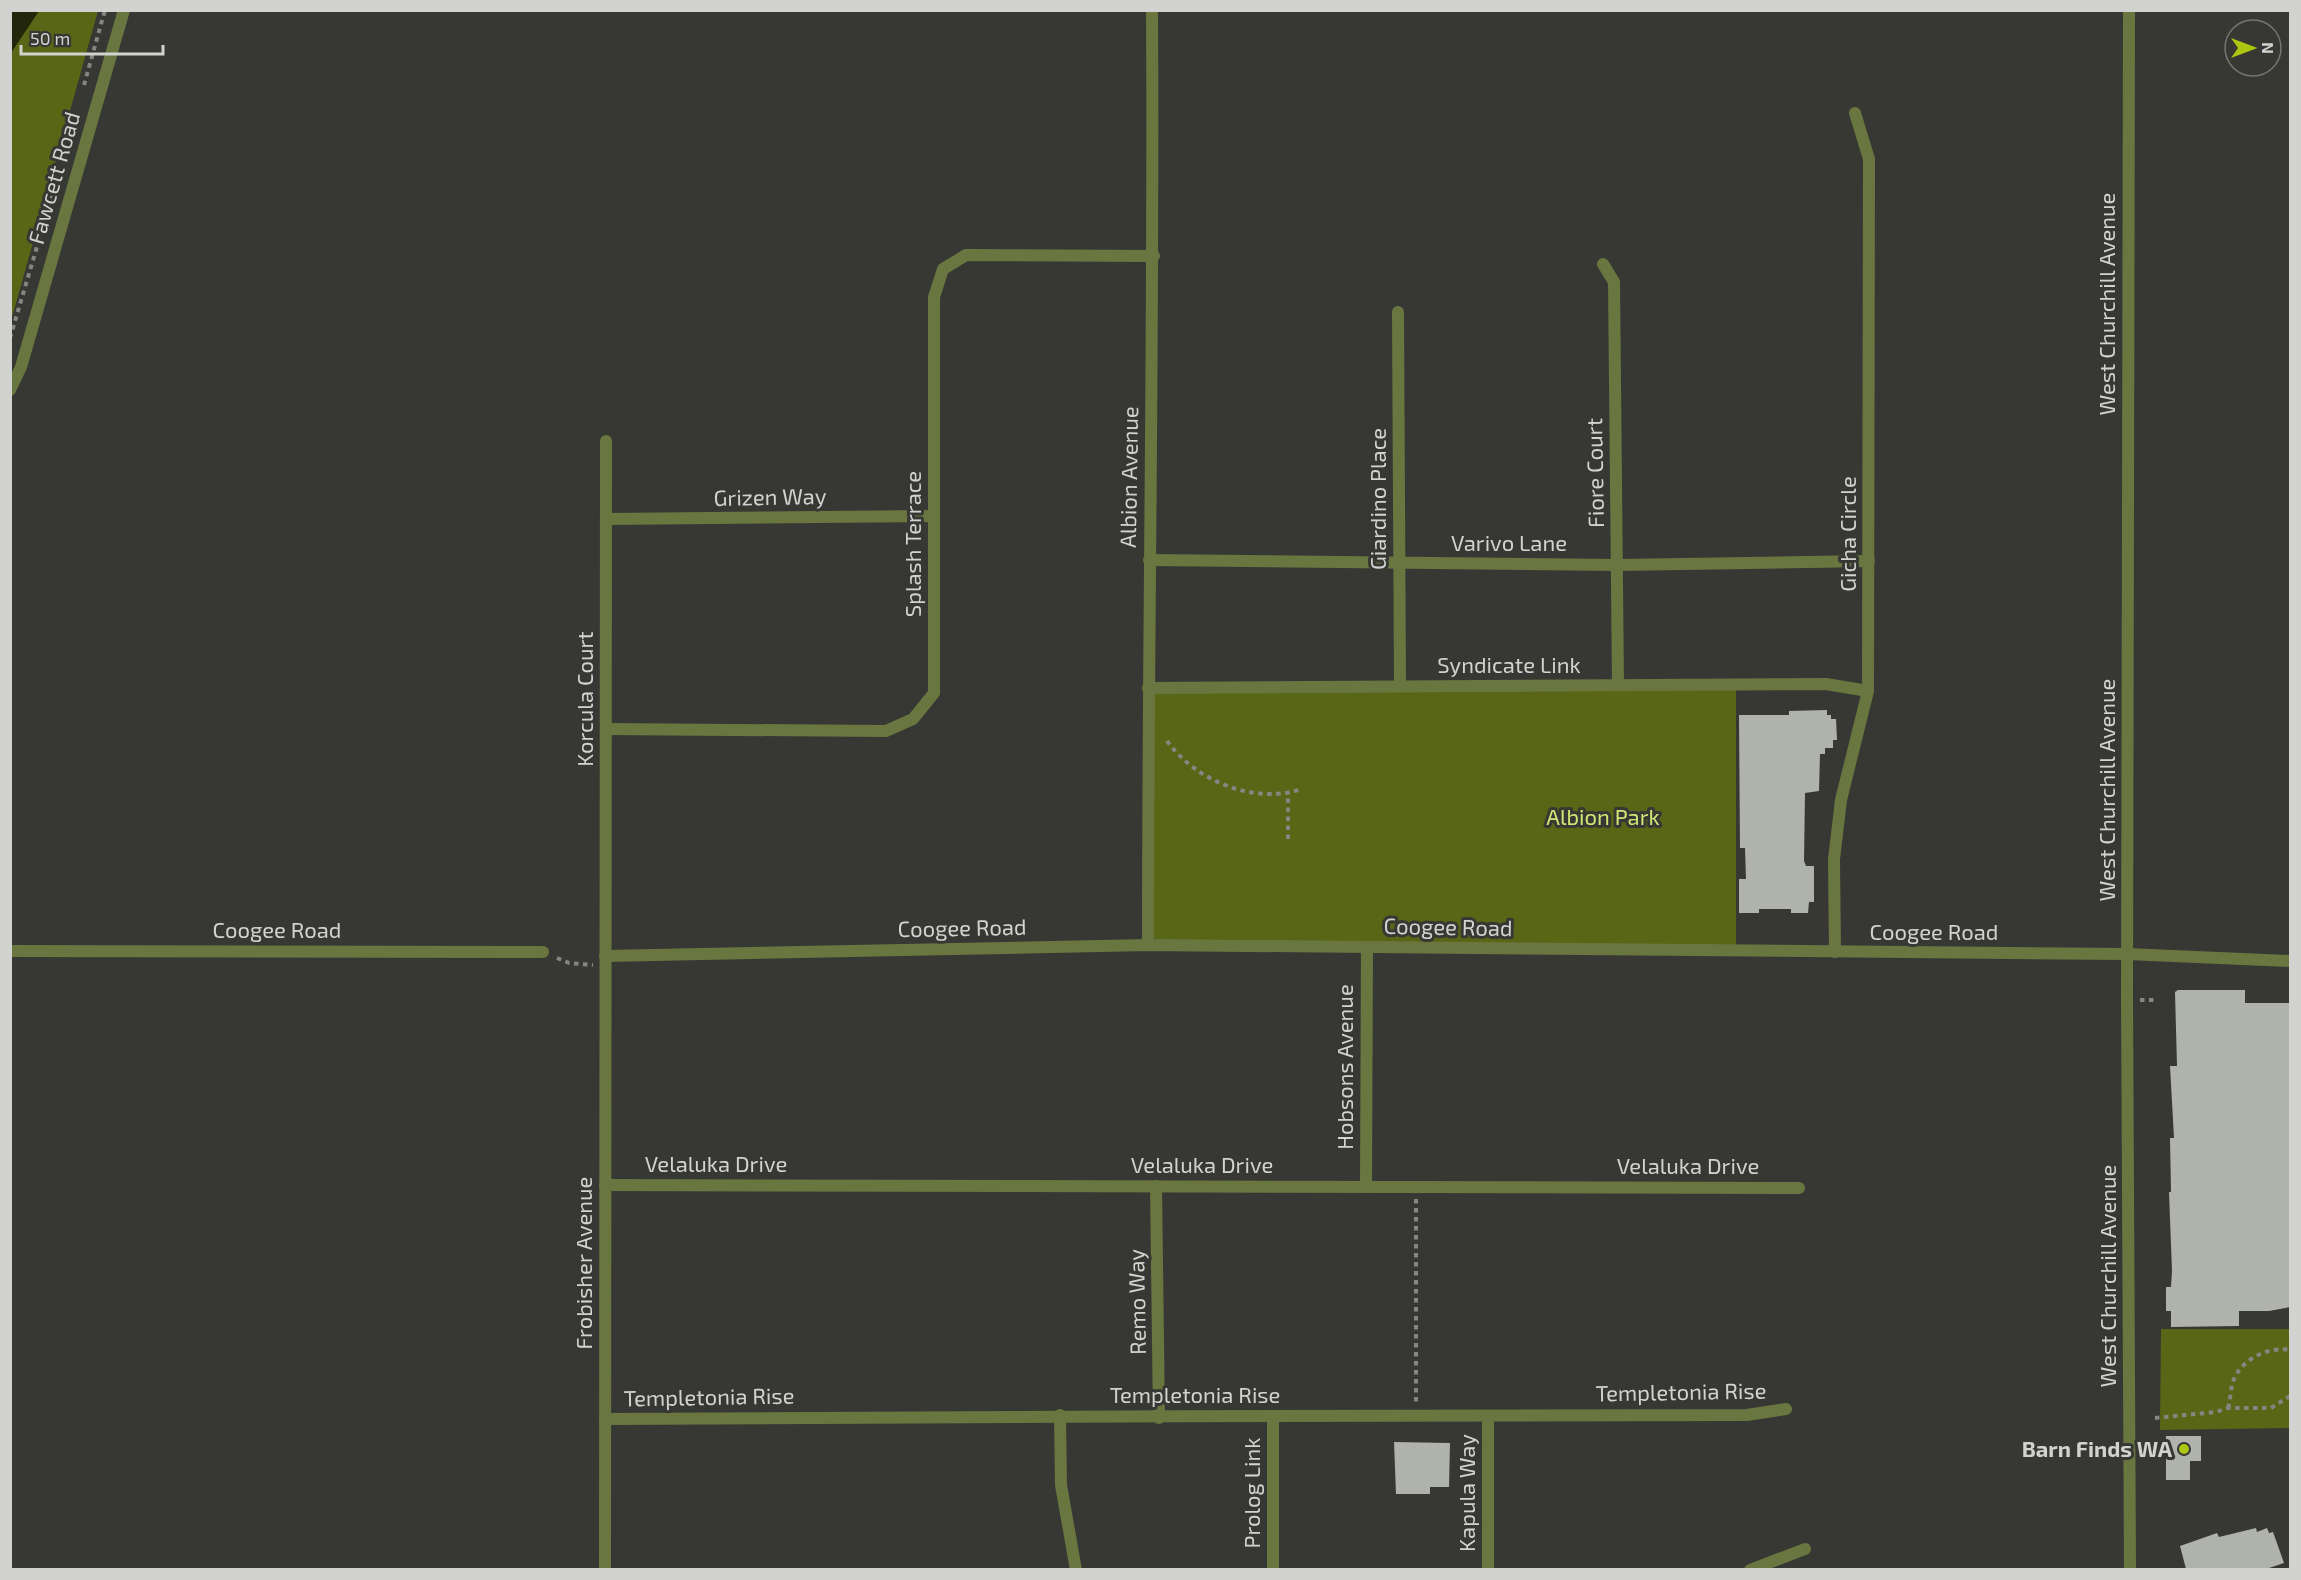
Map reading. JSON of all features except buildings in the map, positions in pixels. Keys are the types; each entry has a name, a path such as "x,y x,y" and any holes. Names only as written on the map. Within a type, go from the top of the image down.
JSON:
{"street":[{"name":"Fawcett Road","path":"10,390 21,367 124,10"},
{"name":"Albion Avenue","path":"1148,945 1149,560 1154,256 1152,10"},
{"name":"West Churchill Avenue","path":"2129,10 2127,954 2130,1569"},
{"name":"Gicha Circle","path":"1835,952 1834,859 1841,800 1869,691 1869,159 1855,113"},
{"name":"Splash Terrace","path":"606,729 886,731 913,719 934,693 934,297 943,269 966,255 1154,256"},
{"name":"Fiore Court","path":"1604,264 1614,282 1618,685"},
{"name":"Giardino Place","path":"1398,312 1400,686"},
{"name":"Korcula Court","path":"605,960 606,441"},
{"name":"Grizen Way","path":"606,519 934,516"},
{"name":"Varivo Lane","path":"1149,560 1617,565 1869,561"},
{"name":"Syndicate Link","path":"1148,688 1826,684 1869,691"},
{"name":"Coogee Road","path":"605,960 1148,945 2127,954 2290,961"},
{"name":"Hobsons Avenue","path":"1366,1186 1367,947"},
{"name":"Coogee Road","path":"10,951 543,952"},
{"name":"Frobisher Avenue","path":"605,960 605,1569"},
{"name":"Velaluka Drive","path":"605,1185 1799,1188"},
{"name":"Remo Way","path":"1156,1186 1159,1418"},
{"name":"Templetonia Rise","path":"605,1419 1060,1415 1159,1418 1747,1415 1786,1410"},
{"path":"1060,1415 1061,1485 1076,1569"},
{"name":"Prolog Link","path":"1273,1569 1274,1416"},
{"name":"Kapula Way","path":"1488,1416 1488,1569"},
{"path":"1750,1569 1805,1549"}],"path":[{"path":"84,87 105,10"},
{"path":"10,338 59,174"},
{"path":"1167,741 1186,761 1216,782 1239,790 1288,792 1302,789"},
{"path":"1288,792 1288,839"},
{"path":"543,952 568,963 605,960"},
{"path":"1416,1186 1416,1416"},
{"path":"2228,1408 2233,1381 2243,1367 2260,1354 2276,1349 2290,1350"},
{"path":"2155,1418 2216,1412 2228,1408 2271,1408 2290,1396"}],"green space":[{"path":"11,11 98,11 11,321"},
{"name":"Albion Park","path":"1736,684 1736,951 1148,945 1148,688"},
{"path":"2161,1329 2290,1329 2290,1428 2160,1430"}],"shaded area":[{"path":"10,11 39,11 11,53"}],"place":[{"name":"Barn Finds WA","path":"2184,1449"}]}
